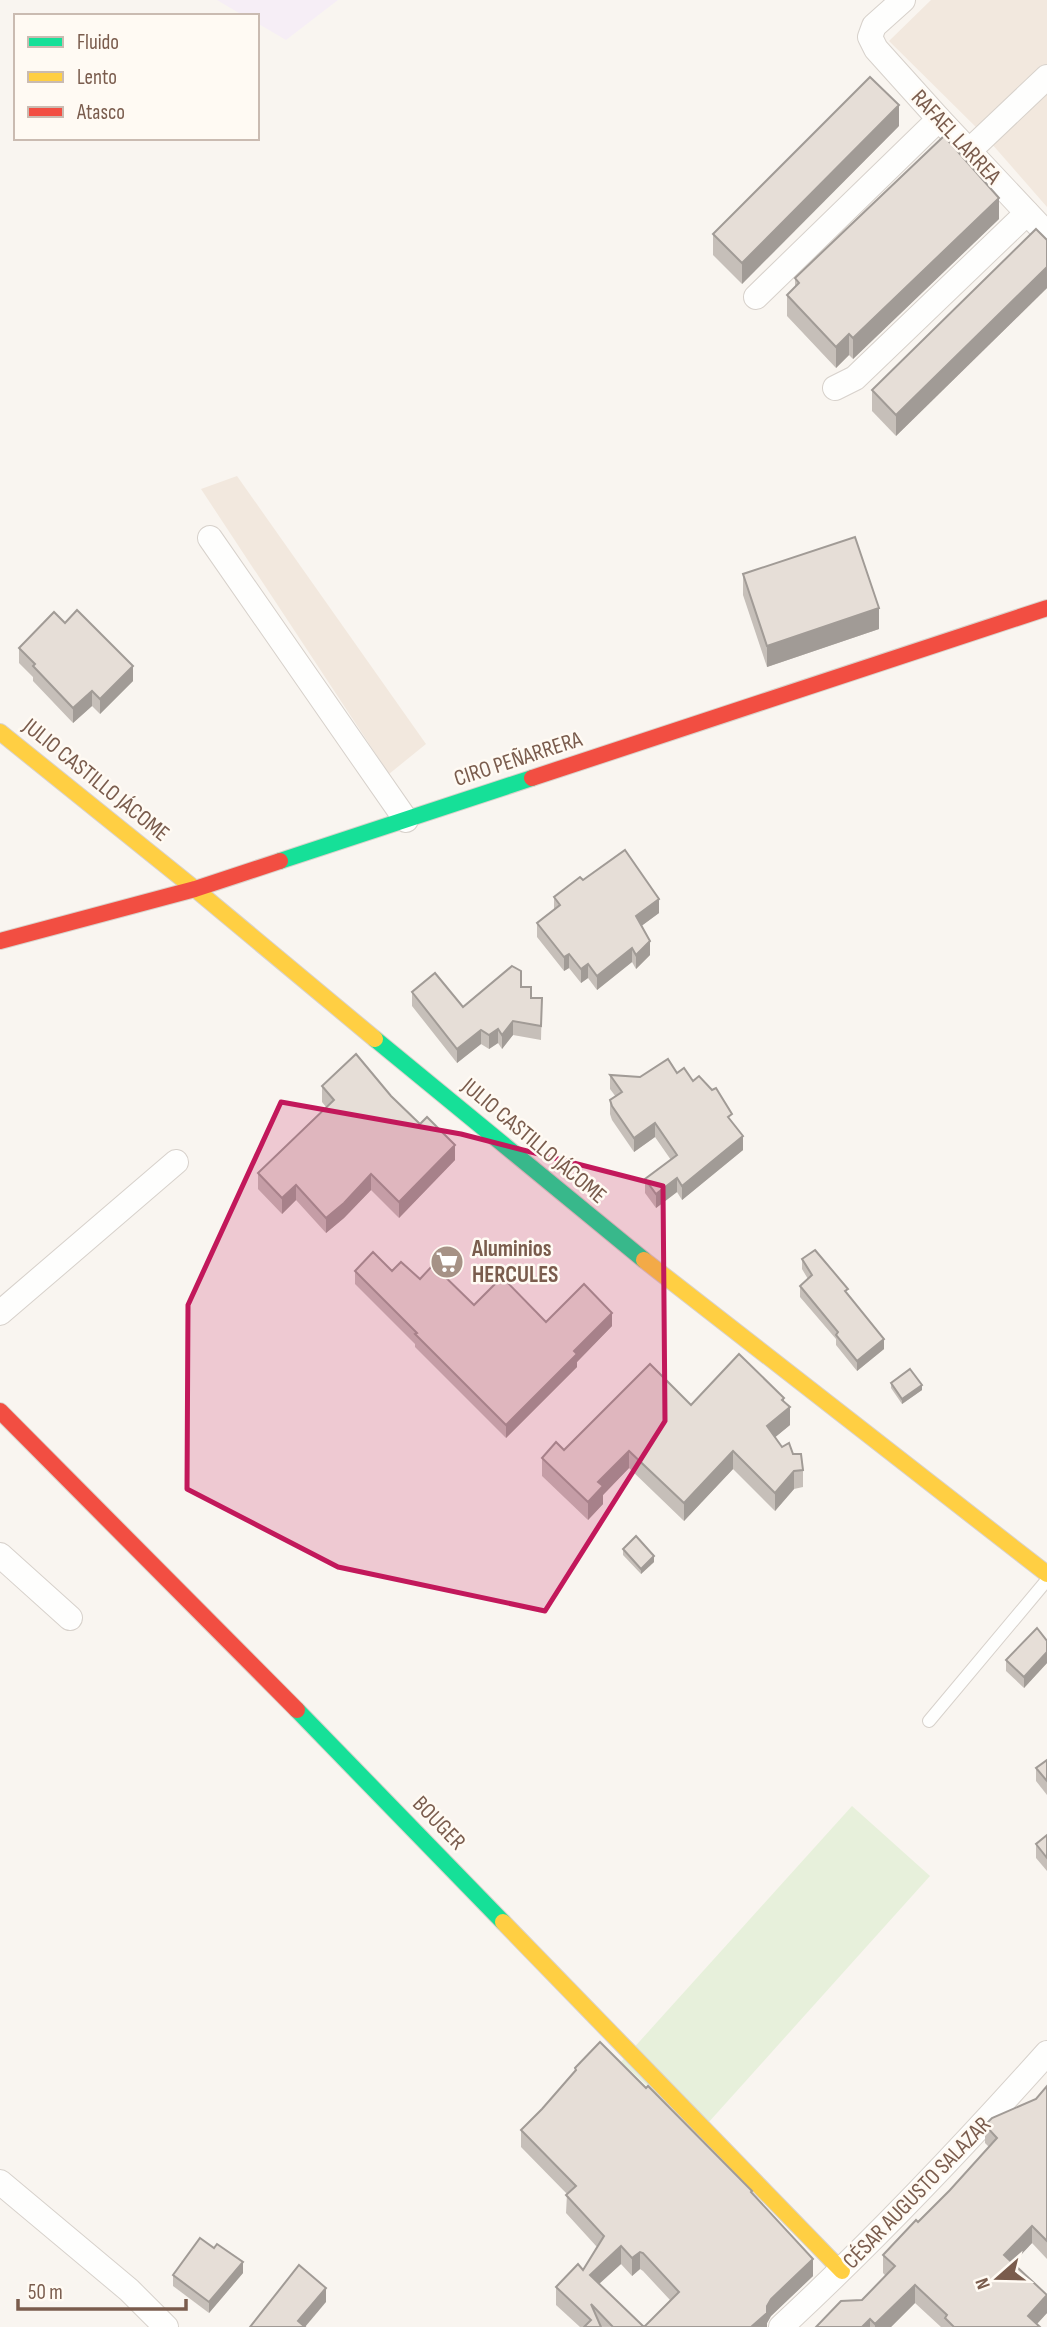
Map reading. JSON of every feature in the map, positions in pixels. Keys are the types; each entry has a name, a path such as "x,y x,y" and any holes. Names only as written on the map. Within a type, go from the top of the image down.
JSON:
{"street":[{"name":"RAFAEL LARREA","path":"903,0 874,26 870,37 876,49 1047,234"},
{"path":"969,151 1047,77"},
{"path":"756,297 939,119"},
{"path":"835,388 855,378 1027,212"},
{"path":"209,538 406,820"},
{"name":"CIRO PEÑARRERA","path":"0,942 195,889 1047,608"},
{"name":"JULIO CASTILLO JÁCOME","path":"0,732 195,889 623,1244 1047,1577"},
{"path":"0,1314 176,1162"},
{"name":"BOUGER","path":"0,1411 316,1730 842,2271"},
{"path":"0,1555 70,1618"},
{"name":"CÉSAR AUGUSTO SALAZAR","path":"781,2327 842,2271 973,2136 1047,2053"},
{"path":"0,2182 129,2290 166,2327"}],"lane":[{"path":"929,1721 1047,1577"}],"highlighted area":[{"path":"281,1102 461,1134 663,1186 665,1421 545,1611 338,1567 187,1489 188,1305"}],"shaded area":[{"path":"217,0 338,0 286,40 259,24 259,14 241,14"},
{"path":"931,0 1047,0 1047,207 984,135 889,41"},
{"path":"237,476 426,744 389,774 201,489"}],"green space":[{"path":"852,1806 930,1876 699,2133 621,2062"}],"building":[{"path":"870,77 899,105 742,263 713,234"},
{"path":"944,136 999,198 853,338 849,334 836,347 787,295 799,283 795,278"},
{"path":"1036,229 1047,240 1047,267 896,415 872,390"},
{"path":"855,537 879,608 767,646 743,574"},
{"path":"77,610 133,666 100,699 92,691 73,708 19,648 54,612 65,623"},
{"path":"625,850 659,899 636,916 650,941 636,955 632,948 597,976 588,964 581,969 569,954 564,957 537,923 560,905 554,897 580,877 583,880"},
{"path":"512,966 521,971 521,987 531,987 531,998 542,998 541,1026 513,1021 502,1035 498,1029 489,1035 481,1030 457,1049 412,992 435,973 463,1007"},
{"path":"356,1054 391,1096 420,1124 427,1117 455,1145 399,1202 371,1174 326,1218 296,1185 282,1198 258,1173 334,1100 322,1086"},
{"path":"668,1059 677,1073 684,1068 693,1081 699,1076 712,1090 716,1088 732,1114 728,1117 743,1136 682,1186 677,1178 656,1194 645,1179 677,1155 655,1123 634,1138 612,1106 610,1100 622,1092 610,1075 640,1077"},
{"path":"815,1250 848,1289 845,1291 884,1339 857,1361 836,1335 838,1332 800,1286 812,1275 802,1259"},
{"path":"373,1252 392,1271 401,1262 420,1279 433,1265 474,1305 502,1277 546,1322 584,1284 612,1313 574,1351 577,1354 506,1425 355,1271"},
{"path":"739,1354 790,1407 767,1426 782,1447 789,1443 793,1454 801,1454 803,1470 794,1471 775,1493 733,1451 684,1503 629,1451 598,1482 603,1486 588,1502 542,1458 556,1442 564,1450 650,1364 691,1405"},
{"path":"910,1369 922,1385 902,1399 891,1383"},
{"path":"636,1536 654,1556 641,1569 623,1549"},
{"path":"1037,1628 1047,1641 1047,1652 1024,1677 1006,1660"},
{"path":"1047,1760 1047,1781 1036,1768"},
{"path":"1047,1835 1047,1858 1036,1844"},
{"path":"600,2042 646,2088 648,2086 752,2191 813,2259 771,2299 767,2313 751,2327 644,2327 613,2327 591,2304 601,2327 584,2327 591,2320 556,2287 578,2264 583,2270 604,2236 566,2195 576,2186 521,2130","holes":["621,2246 632,2258 640,2252 643,2253 679,2292 644,2327 590,2275"]},
{"path":"1047,2086 1047,2241 1032,2226 1004,2255 1047,2295 1028,2316 1040,2327 954,2327 945,2318 947,2315 915,2285 875,2324 870,2319 862,2327 816,2327 841,2301 862,2300 895,2266 883,2255 916,2220 918,2222 950,2190 997,2138 985,2125 992,2118 1036,2099"},
{"path":"200,2238 214,2248 217,2244 243,2262 209,2302 173,2275"},
{"path":"299,2265 326,2288 298,2321 305,2327 250,2327"}],"traffic: fast":[{"path":"280,861 532,778"},
{"path":"375,1039 644,1260"},
{"path":"297,1710 503,1922"}],"traffic: slow":[{"path":"0,732 375,1039"},
{"path":"644,1260 1047,1574"},
{"path":"503,1922 842,2271"}],"traffic: jam":[{"path":"532,778 1047,608"},
{"path":"0,941 195,889 280,861"},
{"path":"0,1411 297,1710"}],"place":[{"name":"Aluminios HERCULES","path":"447,1262"}]}
